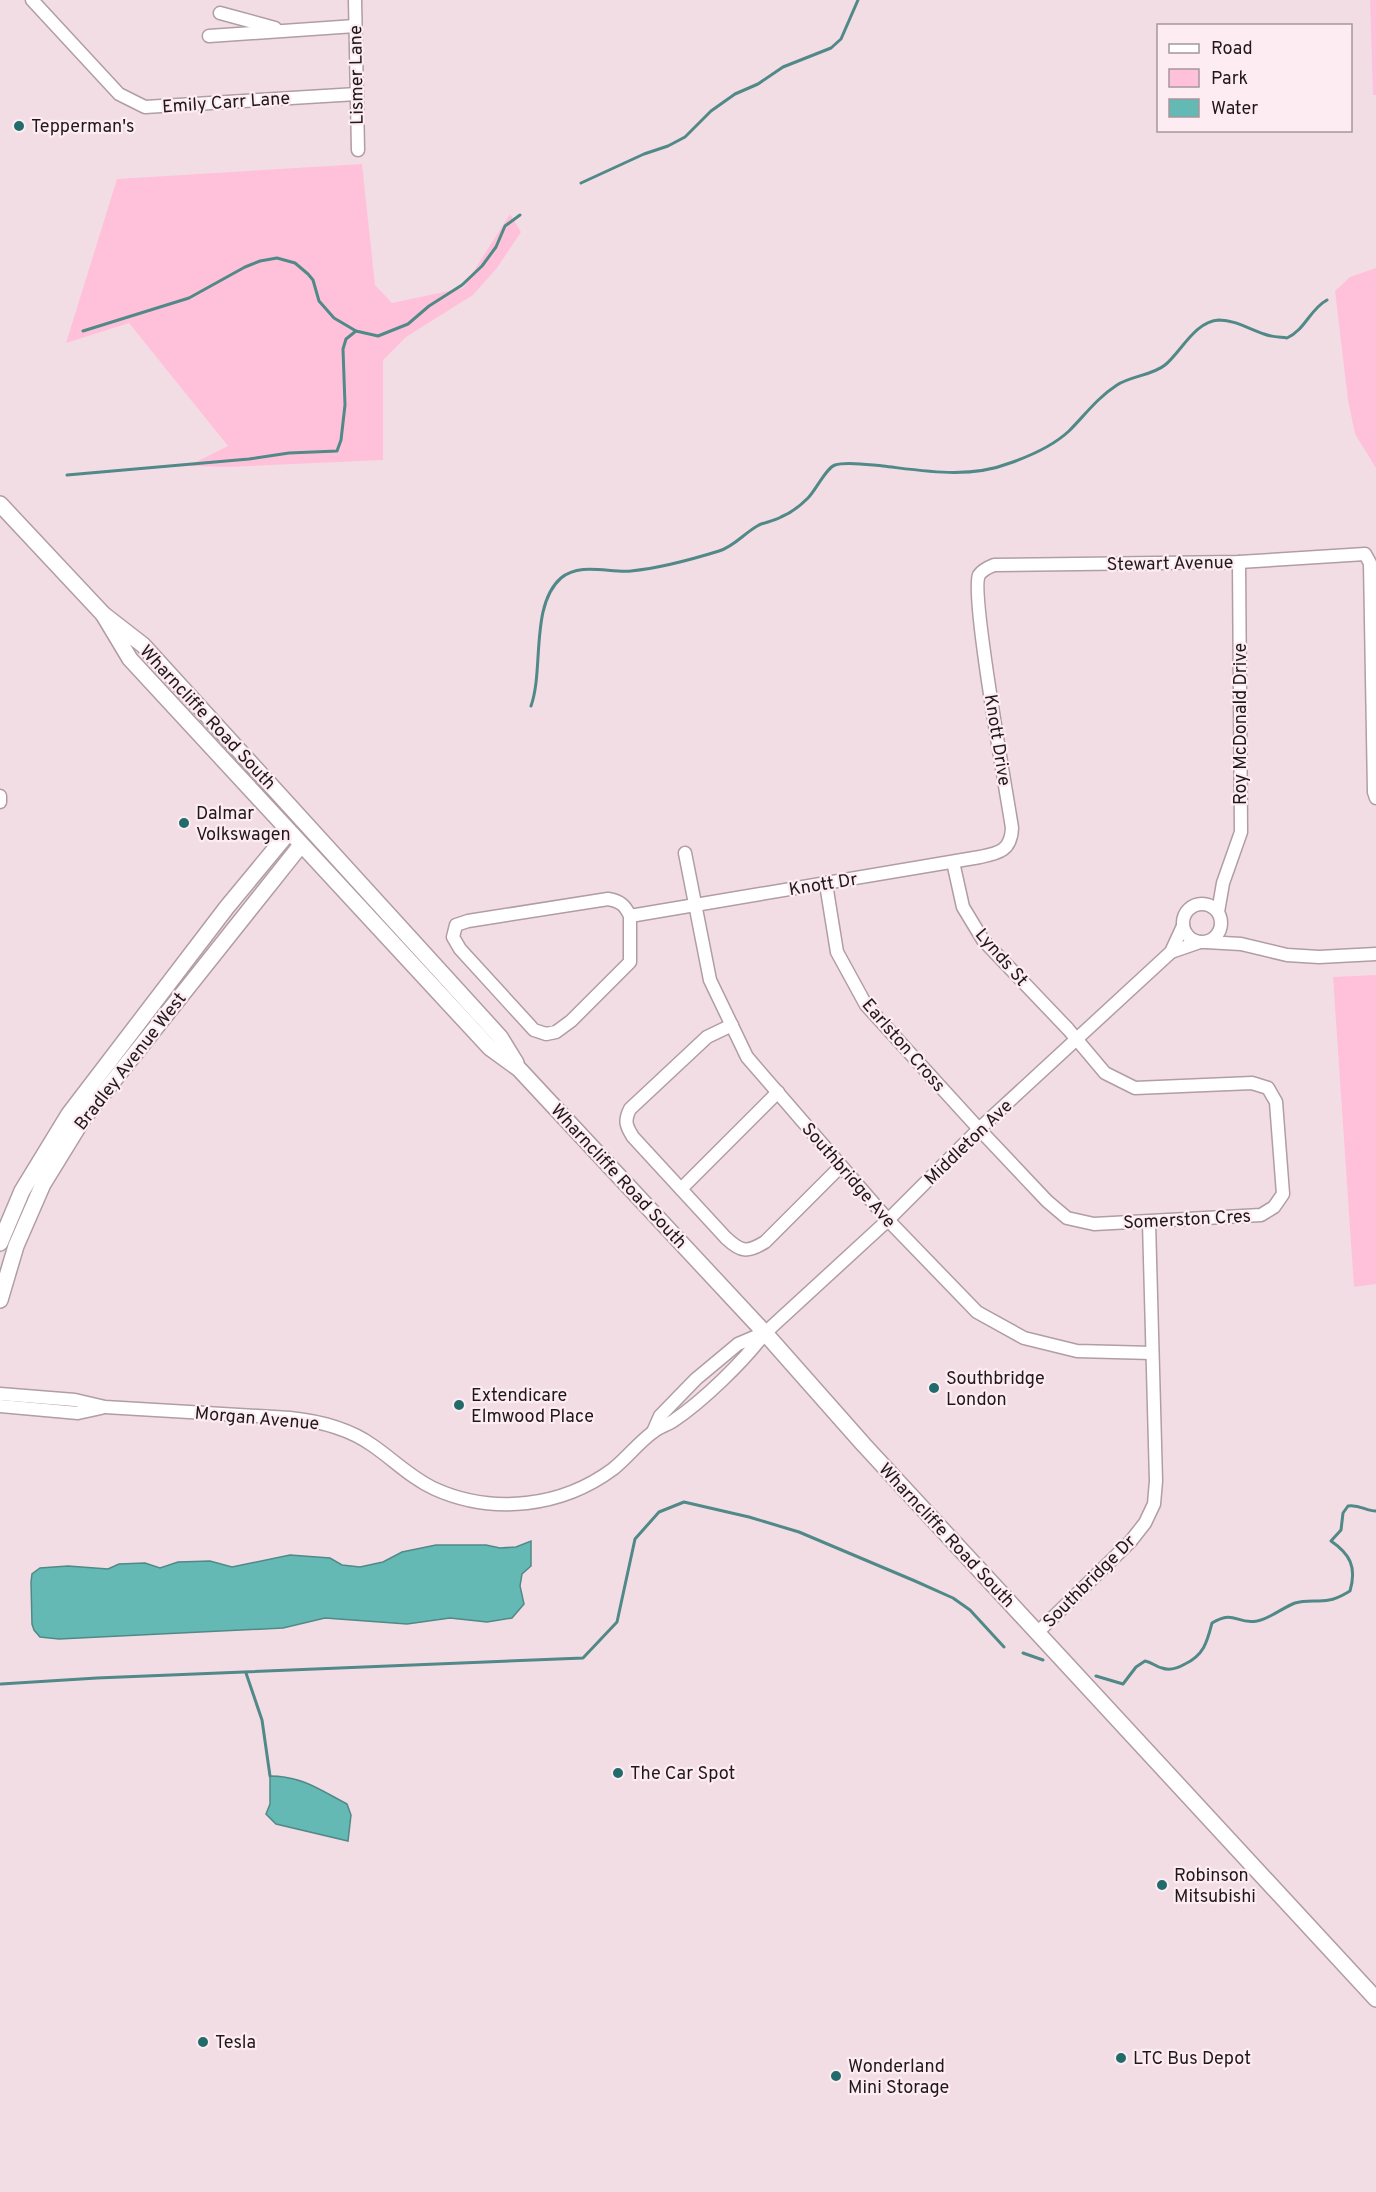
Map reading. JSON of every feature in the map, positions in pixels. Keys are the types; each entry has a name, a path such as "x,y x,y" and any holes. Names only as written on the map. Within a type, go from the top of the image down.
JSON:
{"main road":[{"name":"Wharncliffe Road South","path":"0,504 103,614 143,645 308,824 500,1037 519,1069"},
{"name":"Wharncliffe Road South","path":"103,614 130,659 289,832 490,1048 519,1069 765,1333 864,1445 1376,1999"},
{"name":"Bradley Avenue West","path":"0,1243 22,1191 69,1114 227,907 289,832"},
{"name":"Bradley Avenue West","path":"0,1300 16,1246 43,1184 83,1119 301,844"}],"street":[{"name":"Emily Carr Lane","path":"32,0 119,94 145,107 357,93"},
{"name":"Lismer Lane","path":"355,0 358,150"},
{"path":"220,13 285,31"},
{"path":"209,36 355,26"},
{"name":"Stewart Avenue","path":"979,576 985,568 994,565 1239,562 1365,554 1370,563 1374,690"},
{"name":"Roy McDonald Drive","path":"1220,918 1223,883 1241,832 1239,562"},
{"name":"Knott Drive","path":"953,862 999,853 1012,838 983,644 979,576"},
{"path":"1374,690 1374,792 1376,798"},
{"path":"0,796 0,802"},
{"name":"Southbridge Ave","path":"685,853 710,980 747,1057 888,1220 977,1312 1024,1338 1077,1351 1152,1353"},
{"name":"Knott Dr","path":"630,916 953,862"},
{"name":"Lynds St","path":"953,862 963,907 983,939 1077,1039"},
{"path":"1171,952 1183,926 1185,913 1195,905 1202,903 1217,886 1223,883"},
{"name":"Earlston Cross","path":"826,884 837,952 866,1005 979,1129"},
{"path":"608,899 619,901 630,916 630,962 571,1021 556,1032 546,1034 534,1030 459,949 453,937 456,925 468,921 608,899"},
{"path":"1202,903 1211,906 1233,944"},
{"path":"1171,952 1217,936 1220,918"},
{"path":"1183,926 1186,934 1192,940 1233,944 1287,955 1319,957 1376,954"},
{"name":"Middleton Ave","path":"765,1333 888,1220 979,1129 1171,952"},
{"path":"732,1025 707,1036 630,1109 626,1118 626,1127 633,1137 735,1246 744,1250 753,1249 765,1242 841,1166"},
{"name":"Somerston Cres","path":"979,1129 1047,1201 1067,1218 1094,1224 1149,1222 1261,1215 1274,1207 1283,1194 1276,1102 1268,1088 1252,1083 1135,1088 1105,1073 1077,1039"},
{"path":"681,1189 778,1092"},
{"name":"Southbridge Dr","path":"1037,1633 1130,1542 1145,1523 1154,1504 1156,1481 1149,1222"},
{"name":"Morgan Avenue","path":"0,1394 75,1400 105,1407 290,1418 322,1423 363,1439 413,1477 436,1490 462,1499 501,1505 541,1501 579,1489 614,1468 653,1432 691,1407 749,1354 765,1333"},
{"name":"Morgan Avenue","path":"0,1406 78,1413 105,1407"}],"green space":[{"path":"1370,0 1376,0 1376,95 1373,95"},
{"path":"362,164 375,285 392,303 463,288 510,214 521,232 497,268 473,295 406,337 383,360 383,460 229,467 188,466 228,446 129,323 66,343 117,179"},
{"path":"1376,268 1376,468 1355,434 1348,400 1335,291 1350,277"},
{"path":"1376,975 1376,1284 1354,1287 1333,977"}],"water":[{"path":"531,1541 531,1566 522,1574 520,1586 524,1604 512,1618 487,1622 450,1618 407,1624 325,1618 283,1628 59,1639 40,1637 32,1624 32,1574 40,1568 68,1566 108,1569 119,1564 145,1563 160,1568 178,1562 210,1561 232,1567 290,1555 330,1558 342,1565 360,1567 383,1562 402,1552 436,1545 486,1545 500,1548 516,1547"},
{"path":"270,1776 301,1781 347,1804 351,1815 348,1841 276,1824 266,1814 270,1804"}],"waterway":[{"path":"581,183 685,137 711,111 735,94 758,84 783,67 831,48 841,39 858,0"},
{"path":"83,331 189,298 245,267 277,258 295,263 308,274 313,280 319,301 334,318 356,331 378,336 408,324 429,306 462,285 482,266 496,247 505,226 520,215"},
{"path":"531,706 535,691 541,621 545,604 551,590 561,578 569,573 586,569 642,570 725,549 759,525 796,509 808,498 828,470 835,465 846,463 963,472 979,471 1010,463 1041,450 1063,436 1097,401 1117,385 1165,365 1196,331 1210,322 1225,320 1267,335 1287,338 1327,300"},
{"path":"67,475 249,459 289,453 337,451 341,440 345,405 343,349 346,339 356,331"},
{"path":"1,1684 583,1658 617,1622 635,1539 659,1512 684,1502 749,1517 799,1532 953,1598 970,1610 1004,1647"},
{"path":"1096,1676 1123,1684 1136,1667 1145,1661 1165,1669 1177,1668 1201,1652 1212,1623 1220,1619 1231,1617 1250,1622 1257,1621 1295,1603 1340,1597 1350,1591 1352,1568 1347,1556 1331,1541 1341,1530 1343,1513 1348,1506 1376,1511"},
{"path":"1023,1653 1043,1660"},
{"path":"246,1673 262,1720 270,1776"}],"place":[{"name":"Tepperman's","path":"19,126"},
{"name":"Dalmar Volkswagen","path":"184,823"},
{"name":"Southbridge London","path":"934,1388"},
{"name":"Extendicare Elmwood Place","path":"459,1405"},
{"name":"The Car Spot","path":"618,1773"},
{"name":"Robinson Mitsubishi","path":"1162,1885"},
{"name":"Tesla","path":"203,2042"},
{"name":"LTC Bus Depot","path":"1121,2058"},
{"name":"Wonderland Mini Storage","path":"836,2076"}]}
